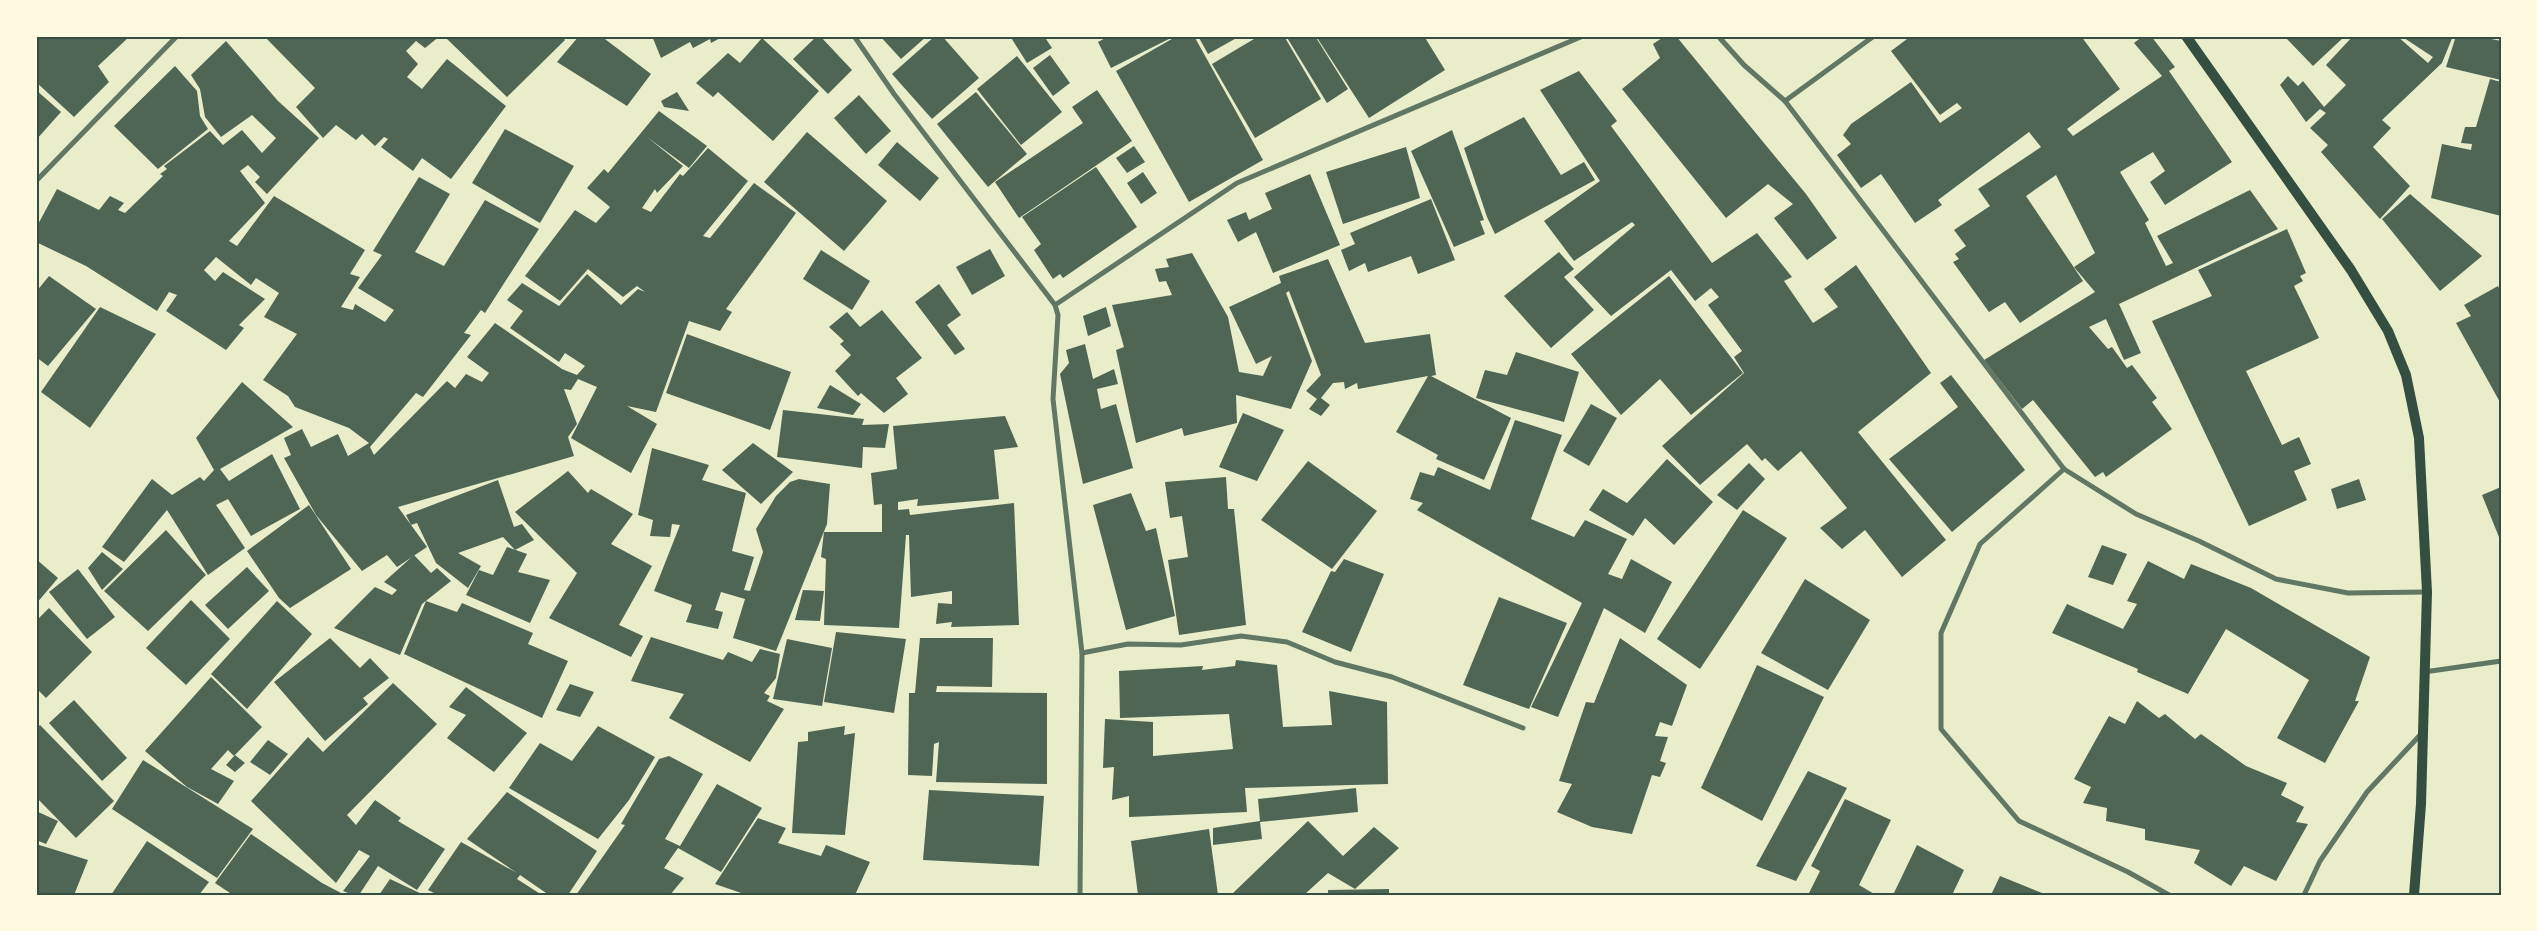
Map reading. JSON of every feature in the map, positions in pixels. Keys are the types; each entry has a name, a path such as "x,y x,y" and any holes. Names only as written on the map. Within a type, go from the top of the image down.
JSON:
{"main road":[{"path":"2186,36 2351,270 2388,331 2406,374 2419,438 2427,592 2424,730 2414,895"}],"street":[{"path":"36,181 177,36"},
{"path":"854,36 894,94 1055,305 1058,315 1053,399 1082,653 1080,895"},
{"path":"1055,305 1237,183 1583,36"},
{"path":"1718,36 1744,65 1785,100 2064,469 2136,514 2199,541 2276,579 2348,593 2427,592"},
{"path":"1785,100 1874,36"},
{"path":"2064,469 1980,544 1941,633 1941,729 2019,821 2128,872 2169,895"},
{"path":"1082,653 1128,644 1181,645 1241,636 1287,642 1335,662 1392,677 1522,728"},
{"path":"2424,672 2501,662"},
{"path":"2304,895 2320,861 2367,792 2424,730"}],"building":[{"path":"36,36 130,36 98,66 109,82 74,117 36,82"},
{"path":"264,36 440,36 425,48 416,41 406,51 418,64 407,77 422,89 447,59 506,106 451,179 422,158 413,171 381,147 388,139 384,137 375,146 362,134 356,140 336,125 323,138 296,107 315,88"},
{"path":"451,36 562,36 565,40 507,97 447,39"},
{"path":"579,36 601,36 651,74 627,106 557,62"},
{"path":"652,36 724,36 711,43 710,39 693,48 690,42 661,58"},
{"path":"817,36 820,36 852,70 828,94 793,59"},
{"path":"880,36 927,36 901,59"},
{"path":"935,36 942,36 979,78 932,119 892,74"},
{"path":"1010,36 1044,36 1052,48 1027,63"},
{"path":"1109,36 1175,36 1111,68 1098,42"},
{"path":"1177,36 1194,36 1263,160 1189,202 1116,71"},
{"path":"1198,36 1240,36 1208,54"},
{"path":"1259,36 1284,36 1321,99 1255,138 1212,64"},
{"path":"1286,36 1315,36 1348,89 1327,103"},
{"path":"1316,36 1424,36 1445,70 1369,118"},
{"path":"1665,36 1676,36 1806,194 1837,238 1807,260 1774,218 1793,204 1768,184 1726,218 1622,89 1660,58 1653,44"},
{"path":"1911,36 2081,36 2120,89 2067,129 2073,136 2162,76 2134,43 2143,36 2151,36 2175,67 2169,71 2232,162 2165,205 2150,182 2165,171 2153,152 2120,172 2149,220 2145,223 2166,266 2173,263 2157,236 2250,190 2278,229 2119,304 2141,353 2124,360 2106,319 2089,327 2108,349 2112,347 2127,368 2132,365 2157,398 2152,402 2172,429 2106,477 2103,472 2095,477 2033,400 2022,409 1984,360 2095,292 2074,267 2095,253 2056,175 2026,196 2083,281 2020,323 2005,302 1989,312 1953,262 1959,259 1955,254 1966,246 1954,230 1990,206 1978,189 2041,147 2029,132 1938,200 1942,205 1915,223 1881,174 1861,188 1837,155 1851,144 1843,135 1851,124 1911,82 1940,123 1962,108 1957,103 1940,115 1891,51"},
{"path":"2284,36 2345,36 2313,66"},
{"path":"2353,36 2397,36 2428,63 2433,57 2401,36 2453,36 2442,63 2382,120 2391,128 2373,147 2410,186 2380,219 2321,152 2328,145 2310,128 2326,113 2320,109 2306,122 2280,85 2288,76 2298,86 2303,81 2324,107 2346,85 2326,65"},
{"path":"2456,36 2477,36 2501,41 2501,80 2446,67"},
{"path":"762,38 819,91 773,141 718,92 713,97 696,83 728,53 740,63"},
{"path":"226,41 278,101 319,138 267,194 255,182 260,177 248,165 240,171 265,203 229,241 237,246 274,196 365,250 350,274 360,277 341,307 353,310 355,304 385,322 394,310 358,288 382,255 373,251 419,177 450,194 415,252 444,266 485,200 539,229 485,313 481,310 464,333 471,335 423,397 416,393 370,447 374,455 447,381 455,388 466,374 482,382 489,373 467,357 495,323 562,369 577,375 585,366 565,353 559,362 510,328 523,311 507,300 522,283 559,306 587,274 621,305 638,289 645,292 637,286 623,297 588,269 560,301 525,276 575,210 596,223 610,207 587,188 604,169 608,173 659,111 707,146 689,168 647,137 683,166 657,193 655,189 642,208 651,212 680,174 683,176 708,148 748,181 703,236 710,238 754,183 796,213 726,309 732,312 720,331 689,321 656,412 627,406 657,424 631,473 571,438 597,387 578,379 571,390 564,389 577,424 568,437 574,456 398,507 427,547 397,567 387,555 362,571 316,515 284,458 291,455 284,438 302,429 311,447 338,434 348,456 369,443 349,428 295,407 288,396 263,380 297,334 264,317 279,293 256,278 251,285 216,257 204,270 215,281 223,272 265,299 239,325 244,328 226,350 166,311 177,295 169,292 157,311 86,266 36,242 36,228 57,189 99,210 110,196 124,203 118,210 125,213 163,176 160,174 167,169 164,166 210,131 223,145 242,130 262,153 276,138 252,115 221,137 205,117 200,89 191,75"},
{"path":"1050,55 1070,83 1053,96 1033,68"},
{"path":"1017,56 1062,112 1021,145 977,89"},
{"path":"175,66 197,91 200,116 208,129 158,169 114,126"},
{"path":"1579,71 1617,121 1611,126 1712,263 1757,233 1792,277 1784,281 1813,323 1838,307 1824,289 1856,265 1931,373 1858,432 1946,540 1902,577 1865,530 1842,549 1820,528 1847,508 1801,451 1778,471 1765,458 1762,461 1747,444 1700,485 1662,446 1744,373 1734,357 1742,351 1708,305 1719,297 1711,288 1695,301 1671,270 1611,316 1574,277 1635,225 1632,222 1574,261 1544,221 1600,181 1540,90"},
{"path":"2490,79 2501,82 2501,216 2431,198 2442,144 2471,150 2472,144 2461,143 2465,127 2476,127"},
{"path":"36,90 61,112 36,140"},
{"path":"1097,90 1132,141 1019,218 995,182 1083,123 1072,107"},
{"path":"677,92 689,111 664,107 661,101"},
{"path":"976,92 1027,154 988,187 937,124"},
{"path":"859,95 891,131 866,154 834,118"},
{"path":"1524,117 1561,175 1584,162 1595,180 1495,234 1487,217 1464,148"},
{"path":"505,129 574,166 540,223 472,183"},
{"path":"1452,130 1484,220 1480,221 1485,234 1454,247 1411,151"},
{"path":"807,132 887,201 844,251 764,182"},
{"path":"897,142 939,178 920,201 878,165"},
{"path":"1134,146 1145,162 1127,173 1116,158"},
{"path":"1406,147 1420,198 1343,224 1326,172"},
{"path":"1096,167 1137,227 1063,278 1060,274 1053,279 1034,250 1041,244 1022,217"},
{"path":"1143,172 1157,193 1141,204 1127,183"},
{"path":"1310,174 1340,245 1273,273 1256,232 1238,242 1227,220 1246,212 1249,220 1272,209 1265,193"},
{"path":"2410,194 2482,256 2440,291 2382,219"},
{"path":"1431,199 1455,260 1418,274 1411,256 1368,272 1365,263 1349,271 1341,250 1355,244 1350,233"},
{"path":"2287,229 2306,273 2300,276 2303,281 2294,286 2319,338 2246,371 2282,445 2299,437 2311,464 2294,471 2307,500 2249,526 2152,321 2212,296 2198,270"},
{"path":"990,249 1005,276 972,295 956,267"},
{"path":"821,250 870,281 852,310 803,279"},
{"path":"1559,252 1574,269 1564,277 1594,310 1551,348 1504,296"},
{"path":"1192,253 1228,317 1239,372 1263,376 1272,356 1256,364 1229,307 1281,283 1279,276 1328,259 1365,343 1430,334 1436,375 1431,376 1511,418 1484,480 1436,459 1438,455 1396,432 1428,376 1358,389 1357,383 1345,389 1344,382 1333,383 1321,398 1330,405 1321,416 1309,409 1317,399 1306,391 1321,375 1289,291 1286,293 1312,361 1291,409 1236,395 1237,423 1184,436 1182,428 1136,443 1116,350 1124,347 1112,305 1172,295 1166,281 1159,282 1155,269 1169,267 1166,259"},
{"path":"49,276 96,309 48,366 36,357 36,292"},
{"path":"1669,276 1743,373 1691,415 1660,379 1621,415 1571,354"},
{"path":"939,284 961,315 947,325 965,349 955,355 915,302"},
{"path":"2498,286 2501,292 2501,404 2456,323 2471,316 2464,305"},
{"path":"100,307 156,334 90,428 41,392"},
{"path":"1106,307 1111,326 1088,336 1083,316"},
{"path":"882,310 922,358 896,378 908,394 884,413 861,393 858,396 835,371 851,355 840,344 844,341 829,327 847,312 860,327"},
{"path":"687,334 791,372 770,430 666,393"},
{"path":"1085,344 1093,379 1114,369 1118,384 1097,389 1101,409 1116,404 1133,468 1083,484 1060,374 1069,363 1066,350"},
{"path":"1516,352 1579,372 1564,422 1476,398 1485,370 1507,375"},
{"path":"1951,375 2025,470 1952,532 1889,459 1958,407 1940,383"},
{"path":"242,382 293,427 220,469 229,481 272,454 300,509 251,536 228,499 216,505 245,548 208,575 167,510 124,562 102,547 152,479 172,495 200,477 204,481 214,470 196,438"},
{"path":"830,385 861,404 853,415 817,408"},
{"path":"1591,404 1617,418 1589,466 1563,451"},
{"path":"783,410 864,419 862,425 889,424 885,448 863,447 862,468 777,457"},
{"path":"1243,413 1284,430 1257,481 1219,467"},
{"path":"1005,416 1018,447 994,450 999,499 917,506 918,499 898,502 898,510 909,509 910,515 1014,503 1019,625 951,627 952,622 936,624 938,603 952,604 952,591 911,597 909,535 906,535 899,628 824,625 826,559 821,557 824,532 882,532 882,504 874,505 871,473 897,469 893,426"},
{"path":"1515,420 1562,435 1531,519 1574,537 1585,520 1627,539 1608,574 1622,579 1631,559 1672,582 1645,633 1604,608 1558,717 1531,707 1582,603 1417,510 1423,503 1410,499 1420,472 1434,476 1438,467 1490,490"},
{"path":"753,443 793,472 761,504 722,470"},
{"path":"652,448 709,465 702,480 746,493 732,551 754,557 744,590 750,591 763,552 756,529 776,496 790,482 799,479 830,484 827,524 776,651 733,638 745,599 721,592 715,610 723,612 718,629 686,622 692,605 654,591 680,525 672,524 670,537 650,536 653,520 638,515"},
{"path":"1667,459 1713,502 1674,545 1645,518 1633,536 1589,510 1603,489 1627,503"},
{"path":"1308,461 1377,511 1332,569 1261,520"},
{"path":"1749,463 1765,479 1737,510 1717,495"},
{"path":"568,471 588,493 591,489 633,514 611,544 652,566 619,625 643,636 631,657 549,618 577,573 515,512"},
{"path":"1226,477 1228,509 1234,509 1246,625 1179,635 1168,560 1188,557 1182,516 1170,518 1165,482"},
{"path":"2359,479 2366,500 2337,509 2331,489"},
{"path":"498,480 514,527 522,524 534,540 515,550 503,537 458,553 481,566 468,588 436,563 417,523 411,525 406,515"},
{"path":"2501,487 2501,542 2482,495"},
{"path":"1131,493 1146,531 1156,528 1175,616 1126,630 1093,505"},
{"path":"309,505 351,569 290,608 279,598 247,551"},
{"path":"1743,510 1787,538 1700,669 1657,639"},
{"path":"166,530 206,575 148,631 104,591"},
{"path":"2102,545 2127,554 2113,585 2088,577"},
{"path":"507,547 527,554 518,572 550,580 530,623 466,595 479,570 493,575"},
{"path":"102,552 123,569 102,590 88,568"},
{"path":"414,555 431,573 437,568 451,581 422,604 400,655 334,628 375,587 392,595 397,590 384,582"},
{"path":"36,559 58,578 36,604"},
{"path":"1344,559 1384,574 1351,652 1302,632 1331,571 1335,572"},
{"path":"2148,561 2184,579 2191,564 2251,588 2370,657 2355,701 2359,701 2325,763 2277,738 2309,680 2226,629 2188,694 2137,672 2138,669 2052,633 2067,604 2123,629 2137,604 2127,601"},
{"path":"247,567 269,591 228,629 205,605"},
{"path":"78,569 115,617 87,639 49,592"},
{"path":"1805,579 1870,620 1828,690 1761,653"},
{"path":"803,590 824,591 820,621 795,620"},
{"path":"1499,597 1567,623 1529,709 1463,685"},
{"path":"191,600 230,639 186,685 146,648"},
{"path":"277,601 312,634 247,709 211,674"},
{"path":"426,601 457,612 462,603 533,633 528,644 568,661 542,718 404,654"},
{"path":"49,608 92,652 46,698 36,688 36,621"},
{"path":"836,632 906,639 894,713 824,702"},
{"path":"651,637 723,660 728,652 752,662 760,649 780,654 776,678 764,693 770,696 767,701 784,709 750,762 669,718 684,694 631,681"},
{"path":"330,638 360,668 370,658 389,678 363,698 368,704 325,741 274,682"},
{"path":"920,638 993,638 992,687 937,686 936,692 1047,693 1047,784 936,782 939,742 934,744 932,776 908,775 909,693 915,693"},
{"path":"1620,638 1687,685 1672,726 1660,722 1655,736 1668,737 1660,761 1666,763 1660,777 1652,775 1632,834 1592,827 1557,812 1572,784 1559,781 1586,702 1594,703"},
{"path":"787,639 832,648 822,706 773,699"},
{"path":"1236,660 1277,665 1283,727 1332,725 1329,691 1387,702 1388,784 1245,788 1247,812 1129,817 1129,796 1112,800 1114,767 1103,768 1105,719 1153,722 1153,756 1233,749 1229,714 1120,718 1119,671 1203,666 1202,670 1235,666"},
{"path":"1757,665 1824,697 1762,821 1701,788"},
{"path":"211,677 262,727 234,756 228,750 211,769 234,781 218,804 187,787 145,751"},
{"path":"393,683 437,724 347,815 356,825 375,800 401,818 398,821 445,849 417,890 378,866 359,895 353,895 343,891 370,856 359,850 336,883 251,801 308,737 323,752"},
{"path":"570,684 594,692 580,717 556,710"},
{"path":"466,687 527,733 494,772 447,738 466,715 449,707"},
{"path":"74,700 127,758 102,781 49,723"},
{"path":"2137,701 2159,718 2165,714 2195,739 2201,734 2246,766 2287,783 2281,795 2304,807 2296,822 2308,824 2276,881 2244,866 2231,886 2194,863 2200,850 2145,840 2145,829 2106,821 2107,808 2083,803 2091,787 2074,779 2109,716 2125,724"},
{"path":"40,725 114,801 76,838 36,797 36,729"},
{"path":"598,726 655,757 629,800 598,839 509,788 540,743 572,761"},
{"path":"845,726 844,735 855,733 845,835 792,833 798,742 808,741 808,732"},
{"path":"268,740 288,754 270,775 250,762"},
{"path":"235,755 245,763 235,772 226,765"},
{"path":"669,756 703,774 665,839 680,846 717,784 762,808 721,872 678,848 664,868 684,878 670,895 576,895 625,825 621,824 659,759"},
{"path":"143,760 253,829 217,878 112,809"},
{"path":"1808,771 1847,788 1796,881 1756,866"},
{"path":"1356,788 1358,812 1260,822 1262,839 1213,845 1213,828 1260,821 1258,799"},
{"path":"929,790 1044,796 1039,866 923,860"},
{"path":"507,792 597,851 568,895 549,895 520,875 517,879 542,895 438,895 428,890 461,842 517,873 467,839"},
{"path":"1845,799 1891,820 1859,885 1876,895 1808,895 1820,871 1811,866"},
{"path":"36,811 58,821 46,844 36,840"},
{"path":"758,818 786,828 778,843 821,856 826,845 870,862 855,895 747,895 715,884"},
{"path":"1308,821 1343,856 1374,827 1399,848 1355,889 1328,873 1304,895 1231,895"},
{"path":"1209,829 1218,895 1138,895 1131,841"},
{"path":"251,834 322,883 345,895 233,895 215,883"},
{"path":"147,841 209,882 199,895 111,895"},
{"path":"36,844 88,860 74,895 36,895"},
{"path":"1917,845 1964,870 1952,895 1893,895"},
{"path":"2000,876 2047,895 1991,895"},
{"path":"390,879 424,895 379,895"},
{"path":"1389,889 1389,895 1328,895 1328,890"}]}
